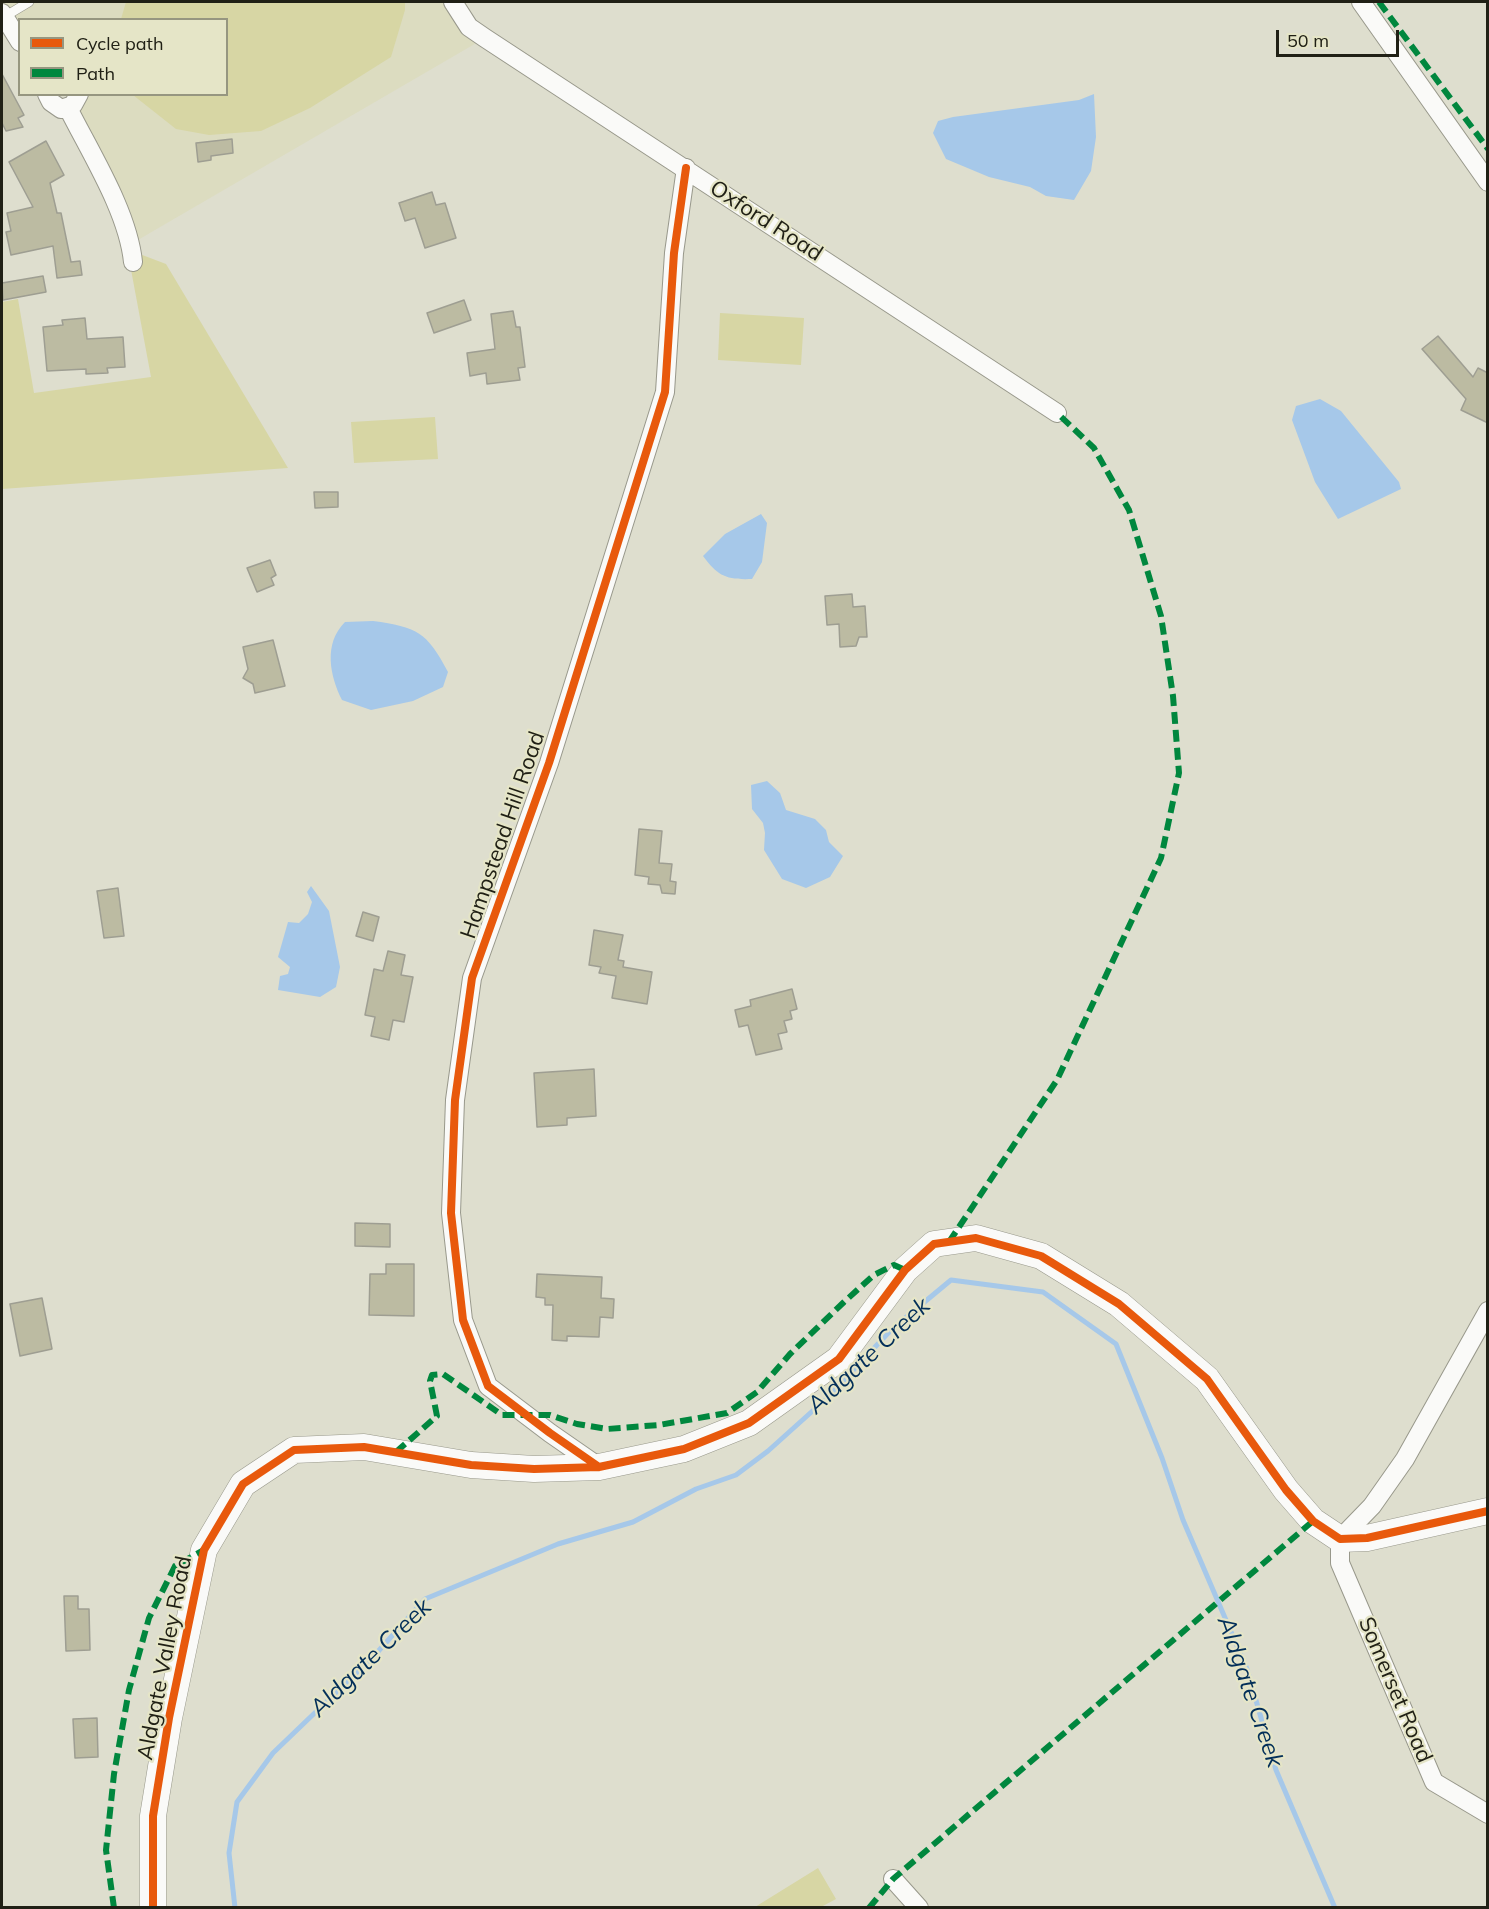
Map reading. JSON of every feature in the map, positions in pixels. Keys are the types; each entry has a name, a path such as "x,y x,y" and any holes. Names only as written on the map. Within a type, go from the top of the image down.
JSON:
{"street":[{"name":"Oxford Road","path":"453,2 469,27 610,122 686,168 1057,413"},
{"path":"1361,2 1488,182"},
{"path":"3,15 18,39"},
{"path":"48,96 56,108 74,101 131,244 132,262"},
{"name":"Hampstead Hill Road","path":"599,1467 488,1386 463,1320 451,1213 455,1100 472,978 549,763 665,392 674,253 686,168"},
{"name":"Aldgate Valley Road","path":"153,1908 153,1816 169,1718 204,1551 243,1484 294,1450 364,1447 471,1465 534,1469 599,1467 684,1449 749,1423 839,1359 905,1270 934,1244 976,1238 1041,1256 1119,1304 1207,1379 1286,1490 1312,1521 1340,1539"},
{"path":"1340,1539 1372,1506 1405,1460 1488,1311"},
{"path":"1340,1539 1367,1538 1488,1511"},
{"name":"Somerset Road","path":"1340,1539 1340,1563 1434,1782 1488,1814"},
{"path":"893,1880 919,1908"}],"lane":[{"path":"3,15 29,2"}],"shaded area":[{"path":"2,2 453,2 485,38 131,244 68,108 78,96 228,96 228,18 18,18 18,40 2,13"}],"green space":[{"path":"126,2 405,2 405,10 391,57 310,108 261,131 209,135 176,129 134,96 228,96 228,18 121,18"},
{"path":"124,232 137,253 166,264 288,468 2,489 2,302 18,299 34,393 151,377"},
{"path":"720,313 804,318 801,365 718,360"},
{"path":"435,417 438,459 354,463 351,422"},
{"path":"818,1868 836,1899 821,1907 755,1907"}],"water":[{"path":"1094,94 1096,137 1091,171 1074,200 1046,196 1030,187 989,177 946,159 933,133 938,121 953,117 1079,100"},
{"path":"1320,399 1341,411 1399,482 1401,489 1338,519 1315,482 1292,420 1296,406"},
{"path":"761,514 767,523 762,562 752,579 735,579 713,568 703,556 725,534"},
{"path":"373,621 411,629 427,640 448,672 443,687 413,701 371,710 342,700 332,671 331,650 334,640 345,622"},
{"path":"767,781 780,793 786,810 815,819 826,830 829,842 843,856 830,877 806,888 782,879 764,850 763,823 752,809 751,785"},
{"path":"311,886 329,911 340,967 336,987 320,997 278,990 280,976 288,974 290,967 278,957 288,922 299,923 308,914 312,902 307,892"}],"building":[{"path":"2,74 24,115 18,118 23,127 6,131 2,123"},
{"path":"232,139 233,153 211,156 211,160 198,162 196,143"},
{"path":"46,141 64,175 50,183 57,213 61,213 71,262 80,261 82,275 57,278 53,246 11,255 6,232 11,231 7,213 33,207 9,162"},
{"path":"432,192 436,205 445,203 456,238 425,248 415,218 405,221 399,203"},
{"path":"43,276 46,292 3,300 2,283"},
{"path":"464,300 471,320 434,333 427,313"},
{"path":"513,311 516,327 520,327 525,367 518,368 520,380 487,384 486,373 470,376 467,353 495,349 491,314"},
{"path":"85,318 87,339 123,337 125,367 107,368 108,373 86,374 86,369 47,371 43,327 63,325 62,320"},
{"path":"1438,336 1473,377 1478,368 1488,373 1488,423 1461,410 1466,399 1422,349"},
{"path":"314,492 338,492 338,507 315,508"},
{"path":"270,560 276,575 271,578 274,585 257,592 247,568"},
{"path":"852,594 853,607 865,606 867,637 859,637 856,646 840,647 839,624 827,625 825,596"},
{"path":"273,640 285,686 255,693 253,684 243,678 248,669 243,647"},
{"path":"639,829 662,831 659,863 672,864 670,881 676,882 675,894 662,893 660,885 648,884 649,877 635,875"},
{"path":"118,888 124,936 104,938 97,891"},
{"path":"363,912 379,917 373,941 356,936"},
{"path":"594,930 623,935 618,960 624,961 623,967 652,972 647,1004 612,998 616,976 599,973 601,967 589,965"},
{"path":"388,951 405,955 401,975 413,977 404,1022 393,1020 389,1040 371,1036 375,1017 365,1015 374,969 383,971"},
{"path":"792,989 797,1009 790,1011 792,1019 784,1021 787,1032 778,1034 782,1049 756,1055 748,1025 739,1027 735,1010 751,1006 750,1000"},
{"path":"594,1069 596,1116 567,1118 567,1125 537,1127 534,1073"},
{"path":"355,1223 390,1224 390,1247 355,1246"},
{"path":"386,1264 414,1264 414,1316 369,1315 370,1274 386,1274"},
{"path":"537,1274 602,1277 601,1298 614,1299 613,1318 600,1317 599,1337 567,1336 567,1341 552,1340 553,1305 545,1305 545,1298 536,1297"},
{"path":"42,1298 52,1349 20,1356 10,1304"},
{"path":"64,1596 78,1596 78,1609 89,1609 90,1650 66,1651"},
{"path":"97,1718 98,1757 75,1758 73,1719"}],"waterway":[{"name":"Aldgate Creek","path":"235,1908 229,1853 237,1802 273,1753 374,1656 425,1599 558,1544 633,1522 696,1489 736,1475 768,1451 827,1398 892,1329 951,1280 1043,1292 1116,1344 1162,1458 1183,1520 1247,1669 1276,1770 1335,1908"}],"marked path":[{"path":"1379,2 1488,149"},
{"path":"949,1242 1057,1080 1161,858 1179,773 1173,696 1161,616 1129,510 1094,448 1057,413"},
{"path":"396,1452 437,1416 430,1381 432,1375 443,1374 502,1415 550,1415 577,1424 607,1429 659,1425 727,1413 757,1392 790,1354 874,1275 894,1265 905,1270"},
{"path":"869,1908 893,1879 1313,1521"},
{"path":"114,1908 106,1850 114,1774 129,1690 149,1618 175,1566 204,1550"}],"cycle path":[{"path":"599,1467 488,1386 463,1320 451,1213 455,1100 472,978 549,763 665,392 674,253 686,168"},
{"path":"153,1908 153,1816 169,1718 204,1550 243,1484 294,1450 364,1447 471,1465 534,1469 599,1467 684,1449 749,1423 839,1359 905,1270 934,1244 976,1238 1041,1256 1119,1304 1207,1379 1286,1490 1313,1521 1340,1539 1367,1538 1488,1511"}]}
